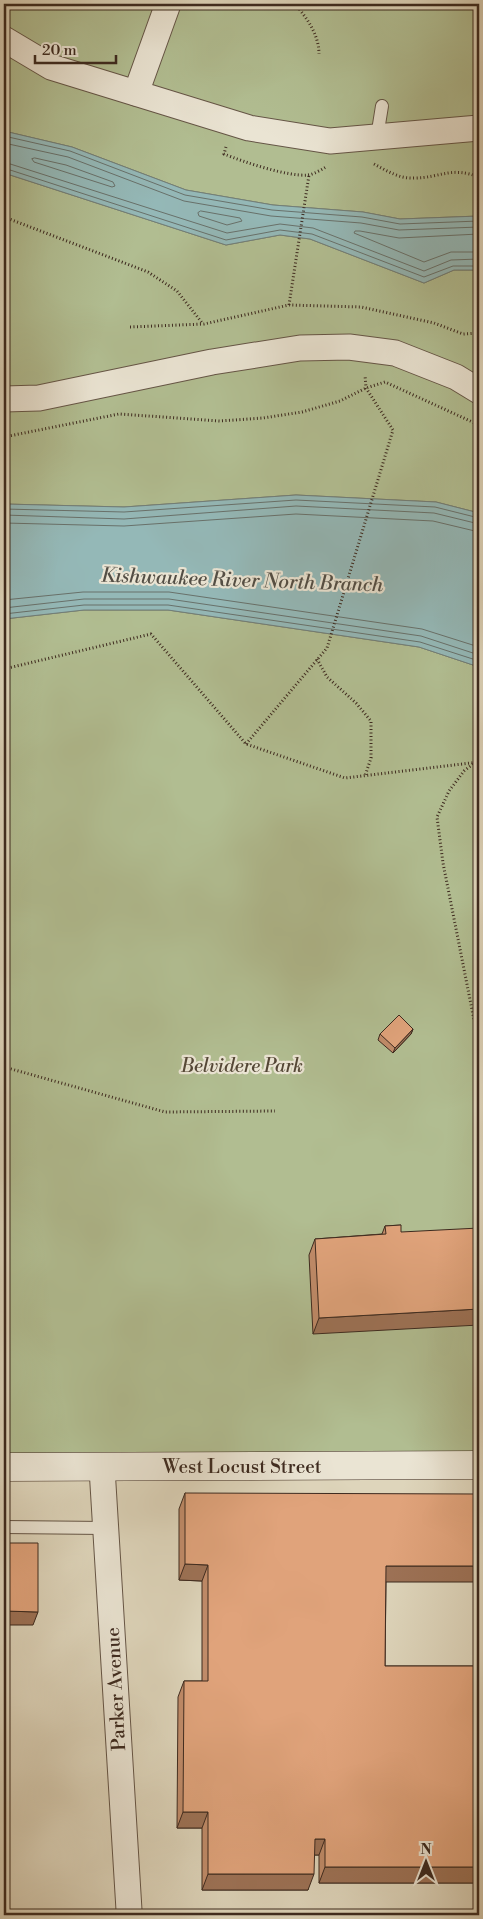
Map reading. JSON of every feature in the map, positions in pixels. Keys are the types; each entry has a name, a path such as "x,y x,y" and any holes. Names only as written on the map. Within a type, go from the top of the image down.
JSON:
{"street":[{"path":"136,93 168,4"},
{"path":"4,39 51,67 249,128 330,141 479,128"},
{"path":"4,399 39,398 212,362 300,348 349,347 395,353 456,377 479,391"},
{"name":"West Locust Street","path":"4,1467 479,1466"},
{"name":"Parker Avenue","path":"102,1468 129,1910"}],"lane":[{"path":"377,137 382,106"},
{"path":"4,1527 106,1528"}],"path":[{"path":"295,4 307,18 319,44 319,54"},
{"path":"234,123 224,154 243,162 309,175 331,165"},
{"path":"368,161 405,178 459,171 479,176"},
{"path":"289,305 297,241 309,175"},
{"path":"4,217 148,272 178,291 204,324"},
{"path":"130,327 204,324 289,305 361,307 434,323 463,334 479,333"},
{"path":"246,744 327,648 393,430 366,388 364,349"},
{"path":"4,437 119,414 220,421 264,418 302,412 340,401 366,388 385,382 479,425"},
{"path":"4,669 152,634 246,744 345,778 479,762"},
{"path":"318,659 327,677 356,703 371,721 371,758 365,776"},
{"path":"474,764 464,772 449,791 437,817 443,864 479,1046"},
{"path":"4,1067 166,1112 276,1111"}],"green space":[{"path":"4,4 479,4 479,216 400,219 363,212 273,205 186,190 72,147 4,131"},
{"path":"4,173 226,245 280,235 310,239 424,283 454,270 479,270 479,513 436,502 296,495 124,507 4,504"},
{"name":"Belvidere Park","path":"84,610 168,610 419,647 479,667 479,1465 4,1467 4,619"}],"water":[{"path":"4,131 72,147 186,190 273,205 363,212 400,219 479,216 479,270 454,270 424,283 310,239 280,235 226,245 4,173"},
{"name":"Kishwaukee River North Branch","path":"296,495 436,502 479,513 479,667 419,647 168,610 84,610 4,619 4,504 124,507"}],"building":[{"path":"399,1015 413,1029 395,1048 380,1034"},
{"path":"401,1225 401,1232 479,1228 479,1309 319,1318 315,1239 386,1234 385,1226"},
{"path":"185,1493 479,1494 479,1566 386,1566 385,1666 479,1666 479,1867 325,1867 325,1839 315,1839 314,1874 208,1874 208,1812 183,1812 184,1681 208,1681 208,1565 185,1564"},
{"path":"4,1543 38,1543 38,1612 4,1611"}]}
